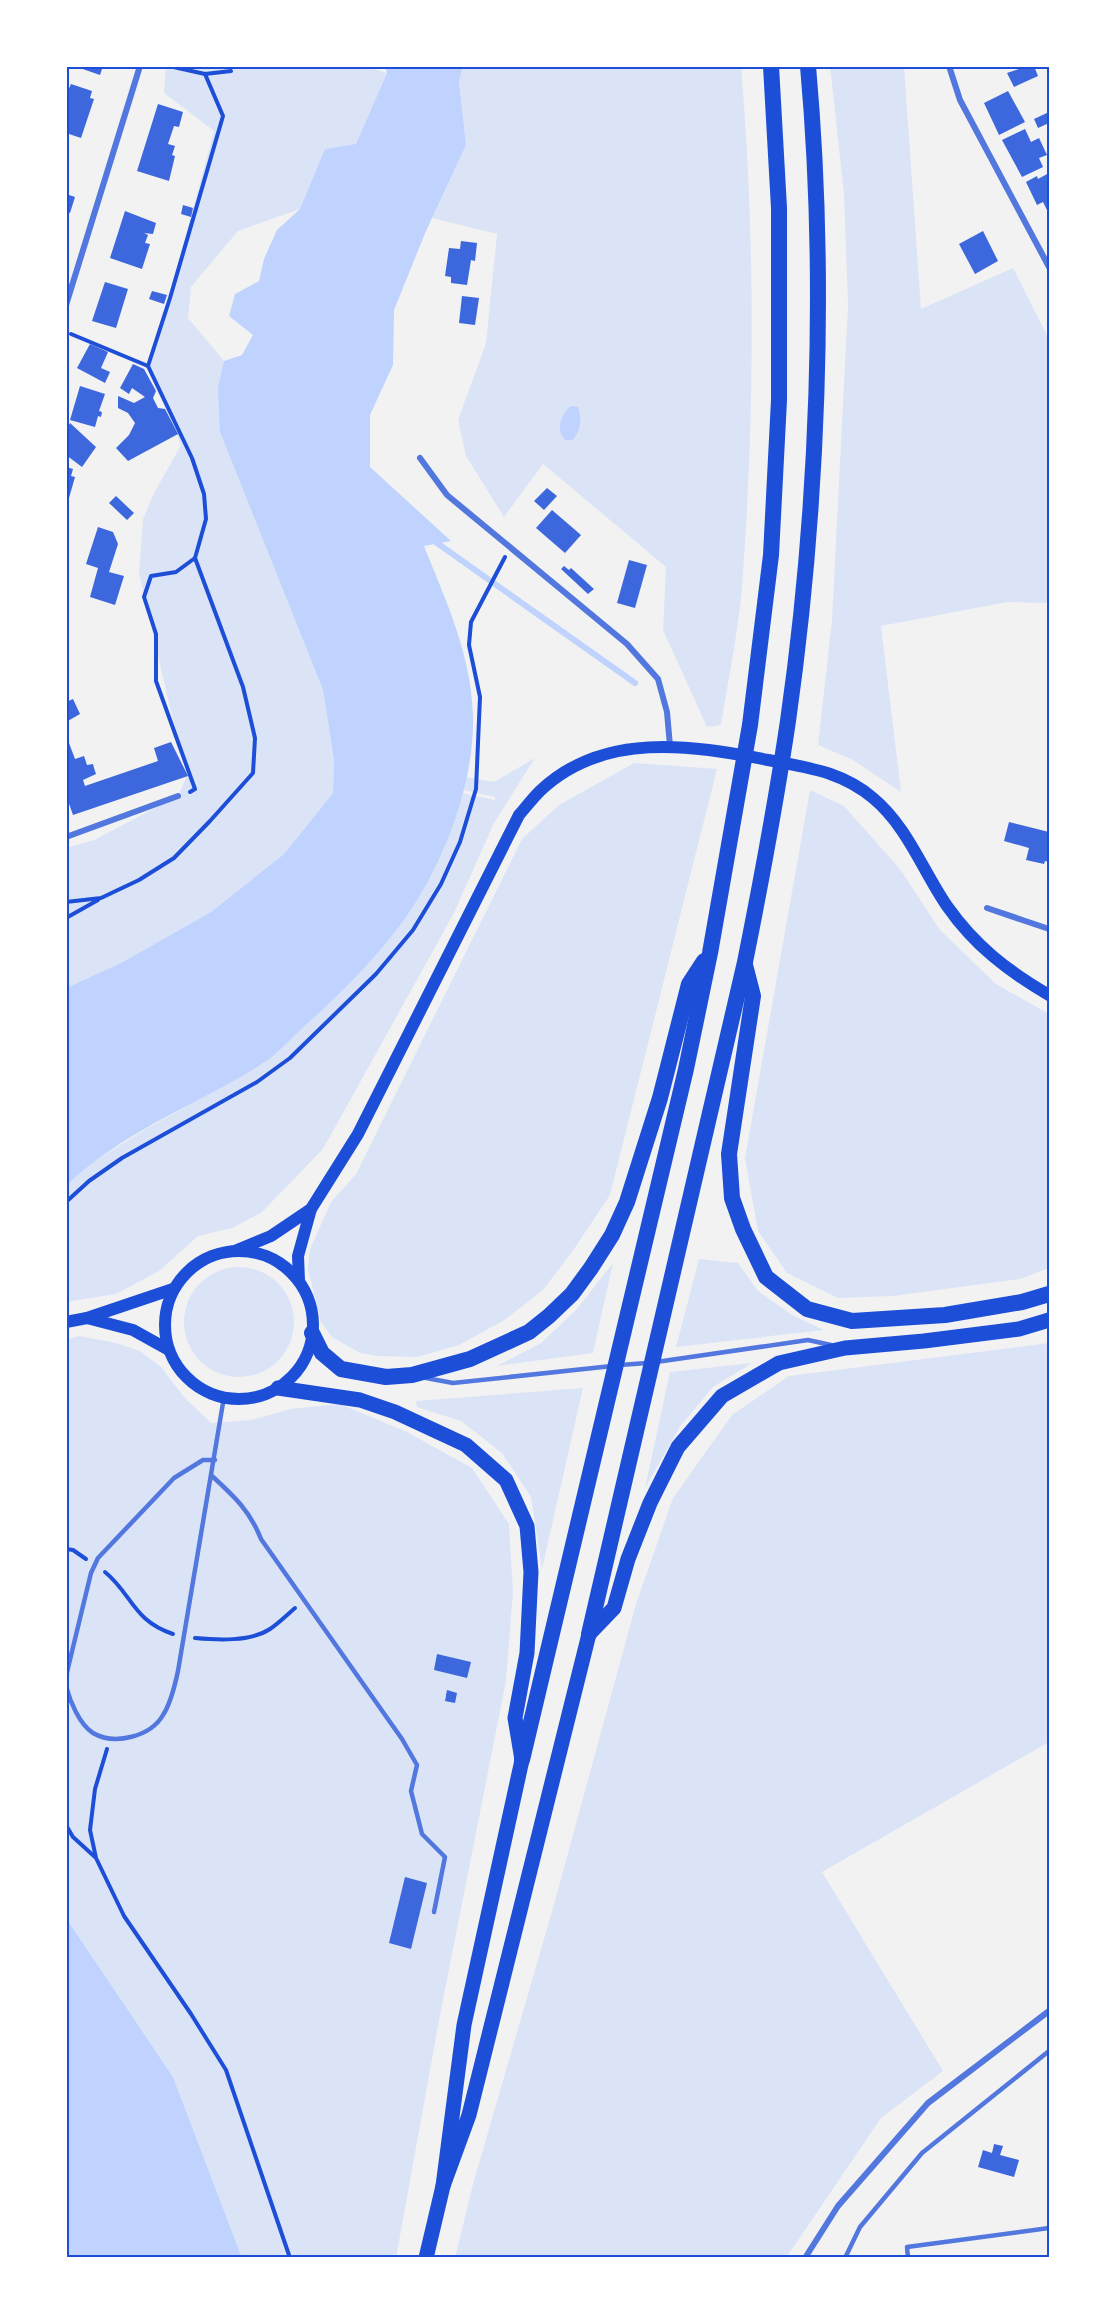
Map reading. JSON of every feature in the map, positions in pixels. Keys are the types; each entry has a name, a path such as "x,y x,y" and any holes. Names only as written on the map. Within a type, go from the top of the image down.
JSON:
{"highway":[{"path":"522,1760 686,1069 710,952 750,725 771,555 779,400 779,207 771,66"},
{"path":"589,1634 745,962 788,720 806,562 815,399 816,235 808,66"},
{"path":"312,1333 322,1353 341,1369 386,1377 412,1375 470,1359 529,1332 572,1294 612,1235 627,1202 660,1098 689,984 710,952"},
{"path":"745,962 753,996 729,1154 732,1198 743,1229 766,1277 807,1309 852,1321 945,1315 1022,1302 1049,1294"}],"main road":[{"path":"299,1281 298,1256 311,1209 358,1134 519,815 540,791 588,760 616,751 670,746 706,748 825,771 854,784 875,800 899,826 948,907 976,943 1012,973 1049,995"},
{"path":"235,1251 260,1254 281,1264 299,1281 308,1297 312,1315 312,1333 307,1355 295,1374 278,1388 261,1396 243,1399 224,1397 201,1389 181,1372 169,1350 164,1330 166,1308 173,1289 199,1262 217,1254 235,1251 271,1236 311,1209"},
{"path":"66,1322 87,1318 173,1289"},
{"path":"87,1318 133,1330 169,1350"},
{"path":"443,2186 469,2115 589,1634 614,1608 628,1559 650,1503 678,1447 722,1396 779,1364 845,1348 1019,1329 1049,1320"},
{"path":"278,1388 360,1400 395,1412 466,1444 506,1480 527,1526 531,1572 527,1653 515,1718 522,1760 464,2025 443,2186 426,2258"}],"street":[{"path":"66,305 140,66"},
{"path":"950,66 960,100 1049,267"},
{"path":"420,458 447,495 627,644 658,680 667,712 670,746"},
{"path":"66,837 178,796"},
{"path":"987,908 1049,929"},
{"path":"805,2258 838,2206 928,2103 1049,2011"}],"lane":[{"path":"412,1375 453,1383 652,1363 808,1340 845,1348"},
{"path":"215,1461 203,1460 174,1478 98,1558 91,1573 66,1685 71,1706 93,1732 110,1737 134,1737 151,1729 163,1715 178,1671 215,1461 224,1397"},
{"path":"212,1476 235,1497 254,1520 261,1539 402,1739 417,1765 411,1791 422,1834 445,1857 434,1912"},
{"path":"845,2258 860,2227 921,2153 1049,2050"},
{"path":"908,2258 907,2247 1049,2228"}],"path":[{"path":"169,66 205,74 231,70"},
{"path":"148,366 223,116 205,74"},
{"path":"66,918 139,880 174,858 253,772 255,738 243,687 195,558 206,519 204,495 192,458 148,366 71,334"},
{"path":"66,1202 89,1181 122,1158 266,1076 290,1058 376,974 413,930 432,902 460,842 472,805 476,789 480,697 469,645 471,622 494,574 511,548"},
{"path":"178,796 195,789 156,681 156,634 144,597 152,576 176,572 195,558"},
{"path":"66,902 101,898"},
{"path":"110,1737 96,1789 90,1830 96,1858 124,1916 226,2070 290,2258"},
{"path":"66,1825 73,1837 96,1858"}],"shaded area":[{"path":"166,66 365,66 387,73 356,145 325,150 300,209 238,231 191,287 188,318 224,361 220,432 323,690 334,760 333,793 284,854 211,912 121,963 66,988 66,848 94,840 178,796 187,776 139,573 143,519 154,493 181,445 150,368 214,131 164,93"},
{"path":"463,66 741,66 751,256 750,447 742,592 721,725 707,727 663,630 666,567 543,464 504,517 466,456 458,420 486,343 497,234 432,218 466,145 459,81"},
{"path":"830,66 904,66 921,309 1013,268 1049,339 1049,603 1007,602 881,626 901,792 853,760 818,745 832,620 848,305 844,194"},
{"path":"535,758 494,823 453,915 323,1149 261,1213 232,1228 198,1236 159,1271 116,1294 66,1302 66,1186 88,1165 146,1129 264,1063 394,933 421,893 443,851 462,793 495,800 495,797 463,790 466,777 494,782"},
{"path":"634,763 717,769 610,1195 543,1290 503,1321 459,1345 417,1357 360,1353 332,1337 321,1322 308,1269 310,1249 331,1202 356,1174 522,839 559,805"},
{"path":"810,790 844,806 900,869 940,930 996,984 1049,1014 1049,1268 1020,1279 893,1296 838,1298 787,1273 758,1231 745,1158"},
{"path":"699,1259 738,1263 758,1291 792,1315 824,1330 676,1347"},
{"path":"613,1263 593,1353 497,1366 541,1343 576,1310"},
{"path":"239,1267 260,1271 278,1283 290,1301 294,1322 290,1343 278,1361 260,1373 239,1377 218,1373 200,1361 188,1343 184,1322 188,1301 200,1283 218,1271"},
{"path":"79,1336 116,1343 140,1351 161,1367 184,1397 211,1423 251,1420 290,1409 340,1404 407,1432 472,1468 509,1524 513,1592 506,1681 440,2015 396,2258 242,2258 173,2077 66,1918 66,1340"},
{"path":"1049,1343 1049,1742 822,1872 943,2071 881,2118 786,2258 455,2258 473,2184 553,1908 636,1604 673,1498 732,1415 789,1376"},
{"path":"752,1363 713,1387 681,1425 645,1488 670,1372"},
{"path":"583,1388 542,1569 531,1497 502,1453 461,1421 417,1407 416,1401"}],"water":[{"path":"385,66 463,66 459,81 466,145 426,231 394,310 393,365 370,415 370,467 451,541 424,546 449,608 468,671 473,715 472,743 461,801 439,859 410,911 374,957 331,1001 268,1060 135,1134 88,1167 66,1186 66,988 121,963 211,912 284,854 333,793 334,760 323,690 220,432 218,388 224,361 242,355 253,335 229,316 235,294 259,281 264,259 277,230 300,209 325,149 356,144 387,73"},
{"path":"571,406 578,407 580,424 573,440 565,440 560,432 560,422 564,413"},
{"path":"66,1918 173,2077 242,2258 66,2258"}],"building":[{"path":"74,66 103,66 100,75"},
{"path":"1034,66 1038,76 1014,87 1007,73"},
{"path":"71,84 92,91 90,98 94,99 81,138 66,133 66,95"},
{"path":"1008,91 1025,122 999,135 984,103"},
{"path":"158,104 183,112 179,127 174,126 168,144 175,146 169,181 137,171"},
{"path":"1049,112 1049,123 1038,128 1034,119"},
{"path":"1025,129 1031,142 1039,138 1047,155 1039,158 1043,167 1022,177 1002,140"},
{"path":"1049,173 1049,214 1043,202 1037,205 1026,182"},
{"path":"66,194 75,197 70,213 66,212"},
{"path":"183,205 193,208 191,217 181,214"},
{"path":"125,211 156,223 153,234 144,233 148,235 145,243 150,244 142,269 110,258"},
{"path":"983,231 998,261 975,274 959,244"},
{"path":"461,241 477,243 475,261 471,260 467,285 451,283 451,277 445,276 449,248 460,249"},
{"path":"105,282 128,289 116,328 92,321"},
{"path":"152,291 167,295 164,304 149,299"},
{"path":"462,296 479,298 475,325 459,323"},
{"path":"90,344 108,352 101,368 110,372 105,383 77,368"},
{"path":"133,364 144,369 156,391 153,398 158,408 165,409 178,434 128,461 116,448 129,435 135,423 128,413 118,408 118,396 134,403 145,397 132,388 129,394 120,388"},
{"path":"80,386 105,394 99,411 102,412 101,417 98,416 95,427 70,420"},
{"path":"70,423 96,447 82,467 66,455 66,430"},
{"path":"66,467 73,469 71,476 75,477 67,505"},
{"path":"547,488 557,496 544,510 534,501"},
{"path":"116,496 134,513 127,520 109,503"},
{"path":"552,510 581,535 565,553 536,528"},
{"path":"98,527 113,532 118,544 109,572 124,576 115,605 90,597 98,568 86,564"},
{"path":"629,560 647,565 635,608 617,603"},
{"path":"564,566 569,570 571,568 594,589 588,594 561,569"},
{"path":"73,699 80,714 66,722 66,702"},
{"path":"66,735 75,759 84,756 87,765 93,764 96,774 83,780 85,786 158,761 154,748 171,742 188,776 73,815 66,795"},
{"path":"1009,822 1049,832 1049,862 1045,861 1044,864 1026,860 1029,848 1004,841"},
{"path":"437,1654 471,1662 467,1678 434,1670"},
{"path":"447,1690 457,1693 455,1703 445,1701"},
{"path":"405,1877 427,1883 411,1949 389,1943"},
{"path":"994,2144 1003,2146 1000,2155 1019,2160 1014,2177 978,2167 983,2150 992,2153"}],"waterway":[{"path":"437,543 635,683"}]}
